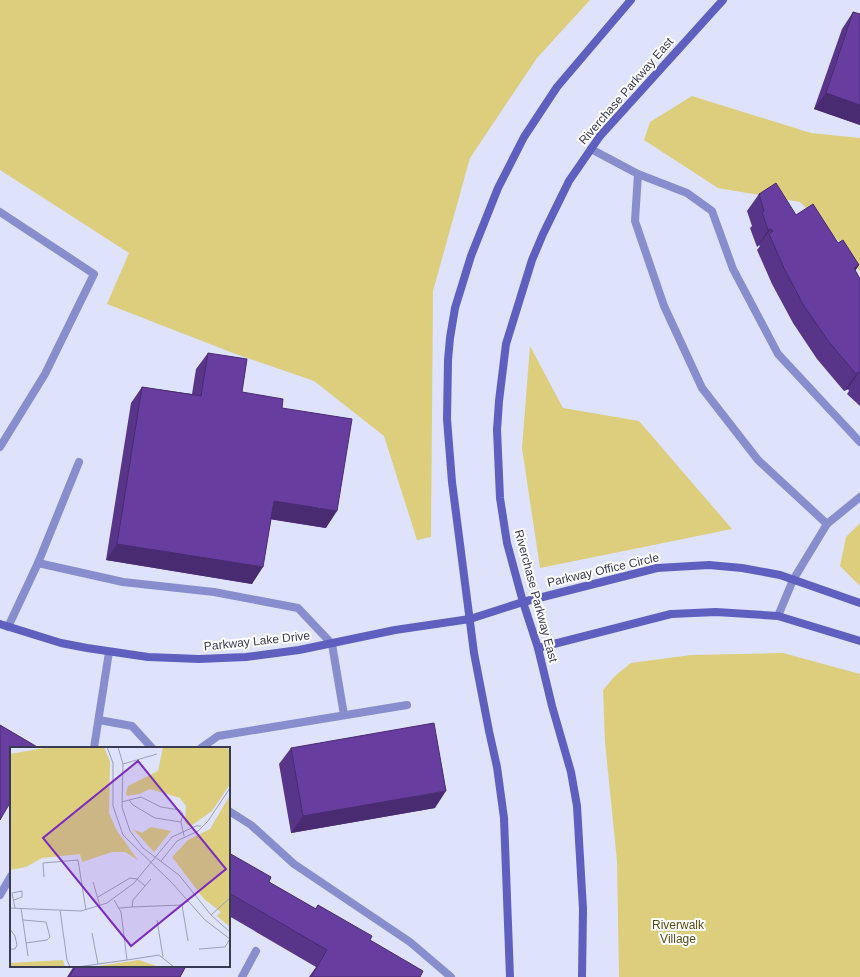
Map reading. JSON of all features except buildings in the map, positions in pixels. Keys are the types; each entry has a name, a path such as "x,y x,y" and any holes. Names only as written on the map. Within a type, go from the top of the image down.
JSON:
{"street":[{"path":"510,977 504,818 497,767 488,732 474,653 452,482 447,419 448,360 455,308 471,256 498,188 524,137 557,88 631,0"},
{"name":"Riverchase Parkway East","path":"582,977 583,909 577,806 571,772 552,706 538,648 523,602 507,543 499,491 497,430 506,344 532,260 569,181 590,149 723,0"},
{"name":"Parkway Office Circle","path":"470,619 523,602 657,568 709,565 742,568 780,575 860,603"},
{"path":"538,648 671,614 716,612 778,616 860,641"},
{"name":"Parkway Lake Drive","path":"4,626 60,643 110,652 148,657 200,659 246,657 299,650 395,630 470,619"}],"lane":[{"path":"590,149 638,174 687,193 712,211 733,269 778,354 860,442"},
{"path":"638,174 635,221 664,306 702,388 758,460 827,524"},
{"path":"0,212 94,274 45,374 0,447"},
{"path":"4,626 38,563 79,462"},
{"path":"778,616 793,580 827,524 860,497"},
{"path":"38,563 123,582 214,592 298,608 332,644 344,715"},
{"path":"94,747 110,652"},
{"path":"202,747 218,736 407,705"},
{"path":"99,720 132,726 151,747"},
{"path":"230,812 251,826 294,864 410,942 451,977"},
{"path":"0,895 10,878"},
{"path":"242,977 256,951"}],"green space":[{"path":"0,0 590,0 537,58 470,158 433,291 431,537 417,540 384,436 314,381 233,353 107,304 129,253 0,170"},
{"path":"692,96 811,133 860,138 860,272 847,249 800,202 718,188 644,140 650,122"},
{"path":"530,346 563,408 639,421 732,529 540,568 522,448"},
{"path":"860,523 860,586 840,566 846,537"},
{"name":"Riverwalk Village","path":"783,653 860,674 860,977 619,977 617,861 605,742 603,690 615,676 631,663 691,655"}]}
